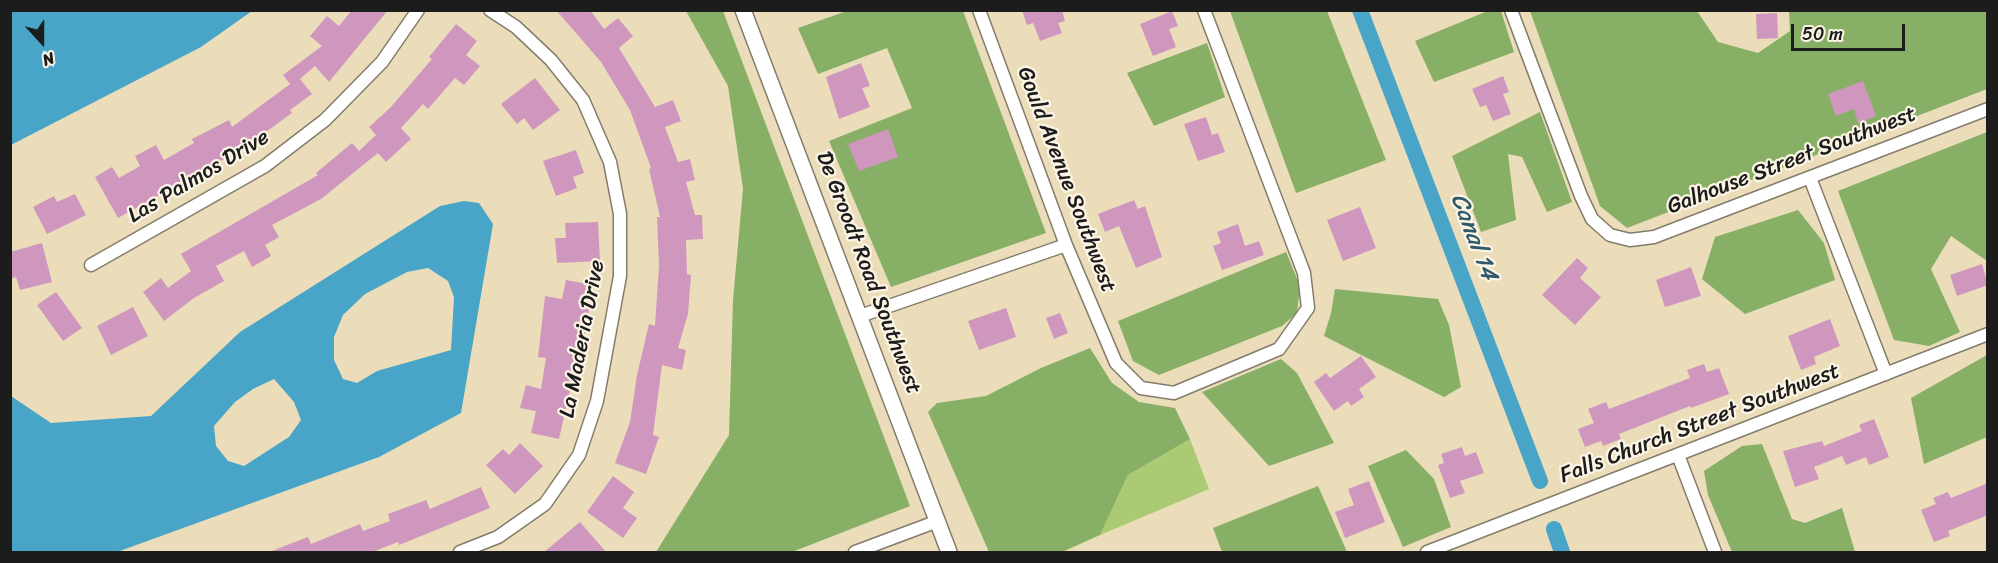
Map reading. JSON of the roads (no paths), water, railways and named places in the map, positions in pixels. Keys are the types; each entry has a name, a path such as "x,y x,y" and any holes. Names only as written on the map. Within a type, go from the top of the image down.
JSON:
{"street":[{"name":"Las Palmos Drive","path":"91,265 265,166 316,126 382,62 418,10"},
{"name":"La Maderia Drive","path":"460,552 498,537 545,504 579,455 597,402 620,276 620,214 610,162 583,100 551,60 516,27 490,10"},
{"name":"De Groodt Road Southwest","path":"743,10 949,552"},
{"name":"Gould Avenue Southwest","path":"979,10 1066,245 1116,363 1141,388 1174,393 1279,349 1308,308 1304,273 1204,10"},
{"name":"Galhouse Street Southwest","path":"1510,10 1581,196 1592,219 1610,235 1630,240 1654,237 1988,109"},
{"path":"1810,178 1886,374"},
{"path":"860,316 1066,245"},
{"name":"Falls Church Street Southwest","path":"1427,552 1988,334"},
{"path":"1678,455 1714,552"},
{"path":"855,552 938,521"}],"water":[{"path":"11,10 252,11 201,47 11,145"},
{"path":"464,201 479,203 493,224 461,413 379,457 117,552 11,552 11,396 51,423 151,416 240,332 440,206","holes":["428,268 448,281 454,297 451,350 377,371 357,383 343,379 334,360 334,337 343,315 365,294 407,272","274,379 294,402 301,420 289,437 244,466 228,461 216,446 214,426 235,402 253,389"]}],"waterway":[{"name":"Canal 14","path":"1360,10 1540,481"},
{"name":"Canal 14","path":"1554,529 1562,552"}]}
